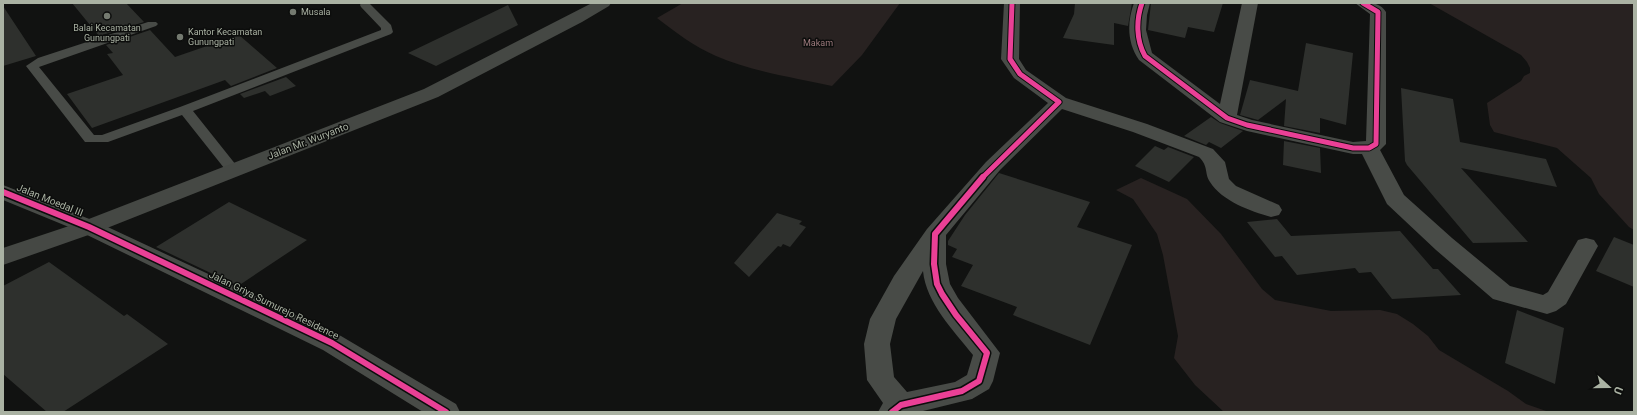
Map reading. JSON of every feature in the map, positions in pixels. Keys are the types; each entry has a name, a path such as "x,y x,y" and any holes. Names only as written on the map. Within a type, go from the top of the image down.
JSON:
{"main road":[{"name":"Jalan Mr. Wuryanto","path":"3,257 89,227 431,93 576,19 603,3"}],"street":[{"path":"1012,3 1010,59 1020,74 1059,102 1140,128 1206,153 1215,162 1219,180 1228,190 1271,210"},
{"path":"1142,3 1138,14 1141,50 1145,56 1227,118 1247,125 1346,146 1369,148 1376,144 1378,12 1363,3"},
{"path":"1227,118 1250,3"},
{"path":"935,234 935,274 937,284 953,310 987,353 979,380 962,391 896,408 881,380 877,344 887,312 903,282 935,234 992,166 1059,102"},
{"path":"1369,148 1394,198 1444,244 1502,293 1547,305 1557,298 1586,246"},
{"name":"Jalan Moedal III","path":"3,192 89,227"},
{"name":"Jalan Griya Sumurejo Residence","path":"89,227 332,343 446,412"}],"lane":[{"path":"152,24 42,61 32,66 90,139 103,139 185,110 387,32 387,27 365,5"},
{"path":"185,110 233,170"}],"green space":[{"name":"Makam","path":"683,3 900,3 862,55 832,86 773,74 743,66 716,56 700,48 657,18"},
{"path":"1429,3 1634,3 1634,230 1629,227 1599,194 1591,178 1557,148 1494,132 1490,125 1487,103 1521,81 1524,76 1530,73 1530,68 1527,62 1521,55"},
{"path":"1141,178 1187,199 1221,234 1262,289 1275,300 1331,311 1380,310 1397,314 1428,336 1439,350 1508,391 1526,404 1549,412 1224,412 1195,385 1174,358 1178,336 1163,255 1157,234 1133,199 1116,190"}],"building":[{"name":"Balai Kecamatan Gunungpati","path":"72,3 126,3 144,22 99,36"},
{"path":"1075,3 1132,3 1128,26 1114,23 1114,45 1063,38 1074,14"},
{"path":"1151,3 1223,3 1214,32 1188,27 1185,38 1148,30"},
{"path":"508,5 518,25 436,66 408,53"},
{"path":"3,6 36,56 3,66"},
{"path":"150,30 175,57 239,35 277,68 231,86 225,80 92,128 67,94 123,75 107,54 113,53 106,45"},
{"path":"1306,43 1353,53 1346,125 1320,118 1320,133 1284,126 1286,99 1258,120 1240,115 1250,80 1298,91"},
{"path":"286,77 296,86 270,96 265,91 244,98 240,94"},
{"path":"1401,88 1453,99 1460,142 1546,159 1557,187 1461,168 1528,242 1473,243 1407,165 1405,161"},
{"path":"1211,117 1220,123 1243,131 1221,148 1209,142 1206,145 1184,136"},
{"path":"1284,141 1320,148 1321,173 1283,165"},
{"path":"1155,146 1164,150 1168,147 1194,157 1169,182 1135,166"},
{"path":"999,173 1090,202 1077,227 1132,245 1090,345 1013,315 1017,307 961,286 973,265 952,257 957,249 948,245 948,241 965,215"},
{"path":"229,202 307,240 238,286 156,247"},
{"path":"777,213 802,221 799,224 806,227 790,247 783,244 781,247 778,246 749,277 734,263"},
{"path":"1277,219 1291,236 1400,231 1433,269 1438,269 1461,295 1392,299 1371,272 1359,273 1355,268 1297,275 1282,256 1275,257 1247,222"},
{"path":"1614,237 1634,245 1634,287 1596,271"},
{"path":"49,262 124,316 127,314 168,344 63,412 47,412 3,374 3,286"},
{"path":"1517,310 1564,328 1555,384 1505,363"}],"cycle path":[{"path":"892,412 901,405 962,391 979,381 987,353 956,315 937,284 934,264 935,234 993,166 1059,102 1020,74 1010,59 1012,3"},
{"path":"1142,3 1139,15 1138,30 1140,44 1145,56 1227,118 1247,125 1353,148 1369,148 1376,144 1378,12 1363,3"},
{"path":"3,192 89,227 332,343 446,412"}],"place":[{"name":"Musala","path":"293,12"},
{"name":"Balai Kecamatan Gunungpati","path":"107,16"},
{"name":"Kantor Kecamatan Gunungpati","path":"180,37"}]}
